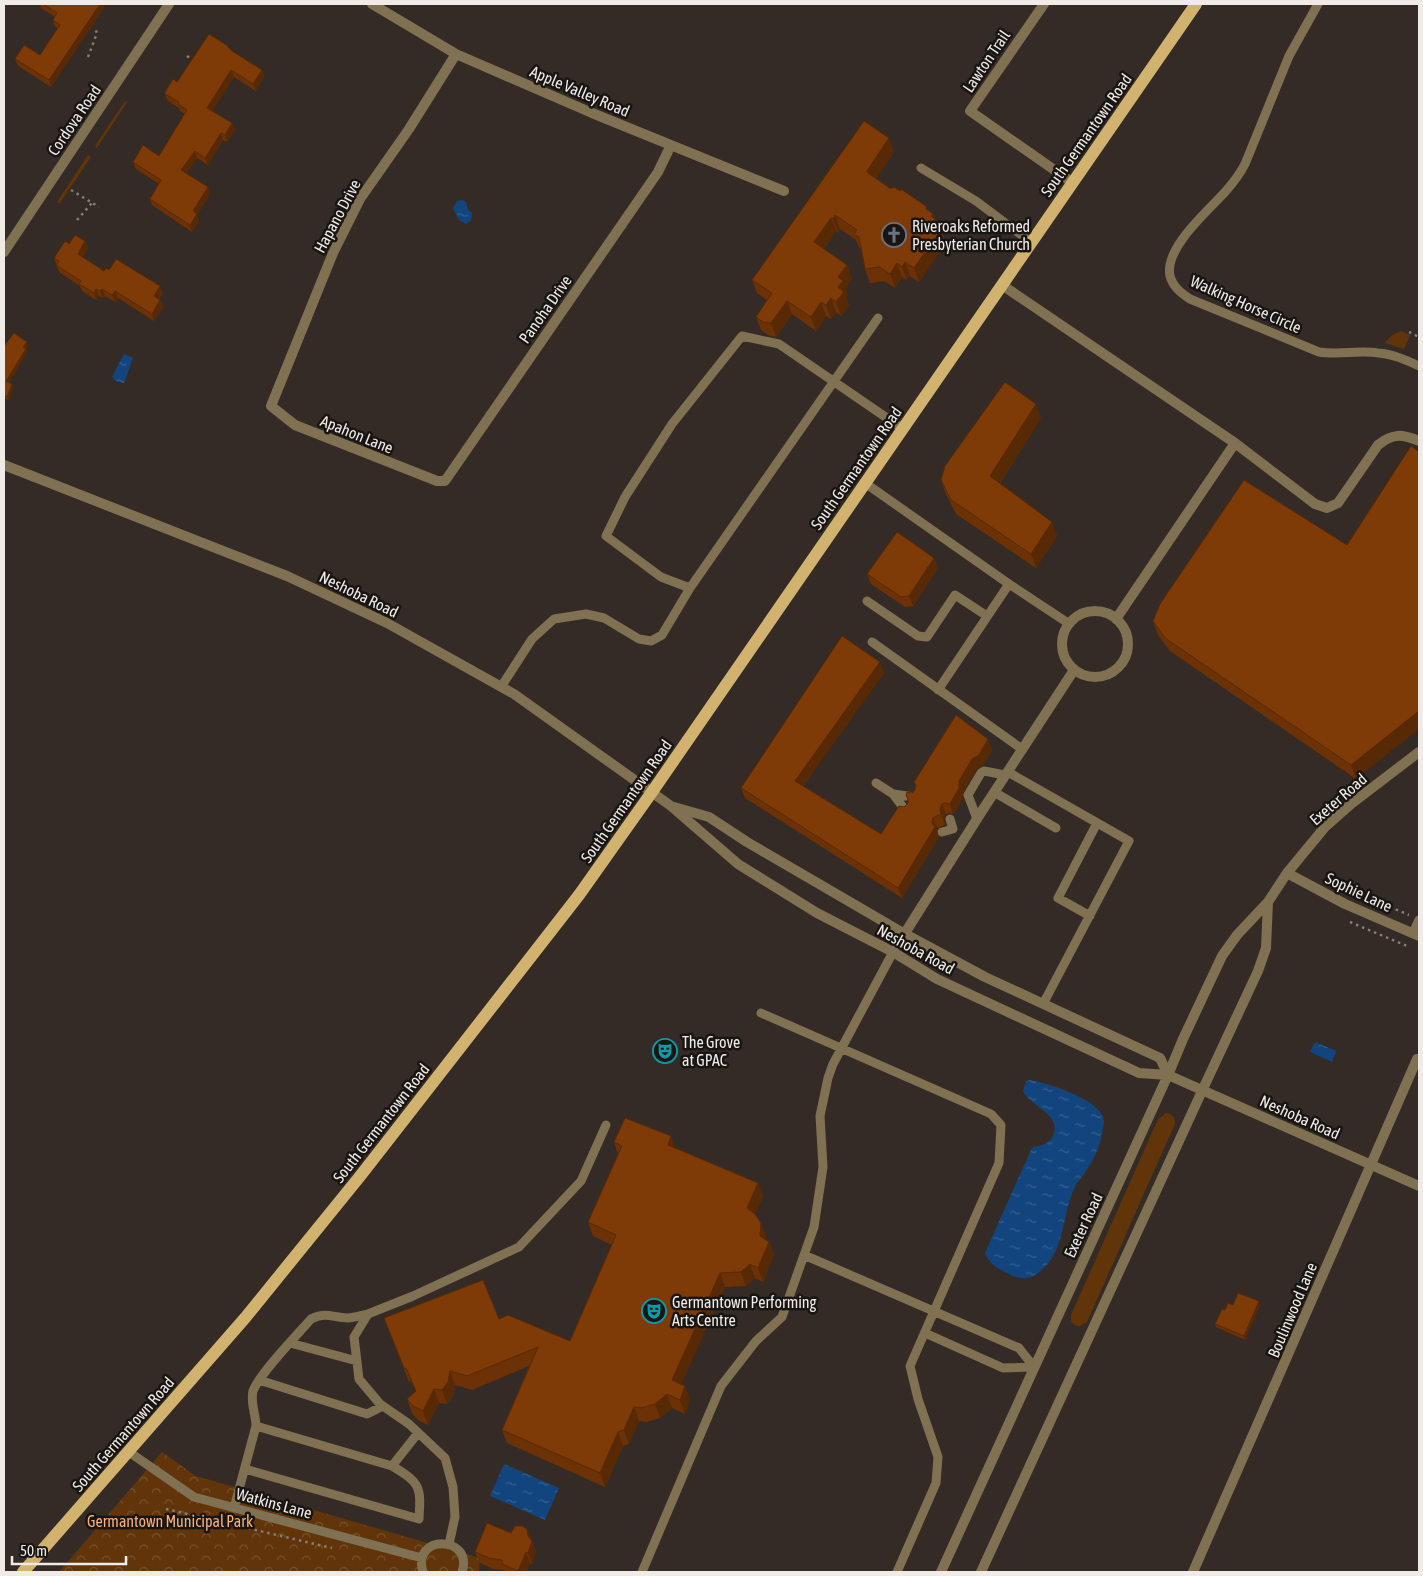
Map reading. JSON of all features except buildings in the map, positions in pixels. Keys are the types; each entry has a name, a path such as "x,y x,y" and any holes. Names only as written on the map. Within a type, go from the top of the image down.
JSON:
{"main road":[{"name":"South Germantown Road","path":"23,1572 245,1318 361,1176 579,895 1196,4"}],"street":[{"name":"Cordova Road","path":"4,252 169,4"},
{"name":"Apple Valley Road","path":"372,4 456,54 592,113 784,191"},
{"name":"Lawton Trail","path":"1044,4 970,111 1073,183"},
{"name":"Hapano Drive","path":"272,406 333,253 360,199 409,130 456,54"},
{"name":"Panoha Drive","path":"437,481 444,481 658,172 671,145"},
{"path":"1002,285 1235,443 1316,504 1327,508 1338,504 1378,445 1386,439 1395,436 1407,436 1419,441"},
{"name":"Apahon Lane","path":"272,406 295,425 437,481"},
{"path":"1116,619 1235,443"},
{"name":"Neshoba Road","path":"4,465 287,576 387,624 514,694 652,792 738,864 817,912 894,952 937,979 1139,1074 1168,1075 1419,1186"},
{"path":"1086,612 1107,613 1116,619 1126,634 1128,644 1127,654 1123,662 1115,671 1106,676 1094,678 1083,676 1074,670 1064,658 1061,643 1063,632 1068,624 1076,616 1086,612"},
{"path":"894,952 994,792 1074,670"},
{"name":"Exeter Road","path":"941,1572 1168,1075 1182,1039 1222,956 1237,935 1268,902 1287,873 1325,827 1351,804 1419,752"},
{"name":"Neshoba Road","path":"670,806 709,817 747,842 905,934 984,977 1160,1058 1168,1075"},
{"name":"Sophie Lane","path":"1287,873 1345,904 1416,935"},
{"path":"981,1572 1258,971 1266,948 1268,902"},
{"name":"Boulinwood Lane","path":"1193,1572 1417,1059"}],"lane":[{"name":"Walking Horse Circle","path":"1318,4 1289,56 1246,164 1238,177 1182,239 1175,251 1170,275 1174,286 1190,299 1319,352 1333,354 1377,352 1395,356 1419,366"},
{"path":"922,168 976,201 1032,243"},
{"path":"501,687 532,639 554,619 586,614 604,618 639,639 652,641 662,635 690,588 878,318"},
{"path":"690,588 661,576 606,536 625,497 672,424 742,336 779,344 903,429"},
{"path":"866,483 1068,624"},
{"path":"938,690 1009,584"},
{"path":"867,601 918,636 927,636 955,595 987,616"},
{"path":"872,642 1022,749"},
{"path":"977,819 968,795 981,772 1007,773 1129,842 1043,1004"},
{"path":"876,784 893,794 914,798"},
{"path":"994,792 1056,828"},
{"path":"893,794 906,811"},
{"path":"950,819 953,829 966,838"},
{"path":"1090,916 1058,898 1097,823"},
{"path":"942,832 953,829"},
{"path":"1416,935 1419,920"},
{"path":"642,1572 721,1386 756,1341 782,1317 814,1227 823,1167 820,1116 828,1078 833,1064 894,952"},
{"path":"760,1013 991,1114 1001,1125 998,1163 910,1366 918,1399 938,1457 936,1483 897,1572"},
{"path":"234,1508 256,1426 256,1414 252,1403 253,1392 259,1380 311,1319 318,1315 348,1318 368,1314 413,1296 519,1247 582,1181 606,1125"},
{"path":"804,1255 1019,1348 1034,1367"},
{"path":"368,1314 354,1337 359,1378 383,1406 418,1433 445,1458 453,1487 455,1517 449,1544"},
{"path":"925,1333 1003,1368 1034,1367"},
{"path":"290,1343 357,1361"},
{"path":"259,1380 367,1414 383,1406"},
{"path":"244,1469 419,1519 421,1495 412,1477 392,1466 256,1426"},
{"path":"392,1466 418,1433"},
{"name":"Watkins Lane","path":"129,1452 194,1496 422,1558"},
{"path":"423,1572 421,1566 422,1558 426,1550 440,1543 449,1544 461,1554 464,1562 462,1572"}],"path":[{"path":"88,57 97,32 94,27"},
{"path":"187,56 195,61"},
{"path":"71,190 99,207"},
{"path":"77,220 92,203"},
{"path":"1409,332 1419,336"},
{"path":"1332,878 1343,887 1419,920"},
{"path":"1390,912 1393,903"},
{"path":"1350,922 1407,946"},
{"path":"166,1509 337,1549"}],"green space":[{"path":"125,101 127,102 97,148 95,146"},
{"path":"88,155 91,157 60,203 57,202"},
{"path":"1401,331 1410,335 1404,349 1385,343 1392,335"},
{"path":"1166,1113 1174,1117 1174,1126 1087,1322 1080,1326 1076,1325 1071,1320 1071,1315 1158,1119"},
{"name":"Germantown Municipal Park","path":"162,1452 196,1476 480,1558 479,1572 59,1572"}],"water":[{"path":"462,200 466,202 468,210 472,213 471,220 466,224 459,220 453,208 457,201"},
{"path":"124,354 133,358 124,383 116,381 112,377"},
{"path":"1315,1042 1336,1051 1332,1062 1310,1052"},
{"path":"1030,1080 1059,1088 1082,1098 1099,1110 1104,1123 1096,1154 1072,1194 1062,1232 1053,1256 1046,1266 1035,1275 1022,1278 1013,1276 996,1267 985,1253 1031,1150 1033,1147 1047,1143 1053,1136 1055,1129 1054,1122 1050,1116 1023,1091 1026,1081"},
{"path":"504,1464 559,1488 545,1520 490,1496"}],"place":[{"name":"Riveroaks Reformed Presbyterian Church","path":"894,235"},
{"name":"The Grove at GPAC","path":"665,1051"},
{"name":"Germantown Performing Arts Centre","path":"654,1311"}]}
